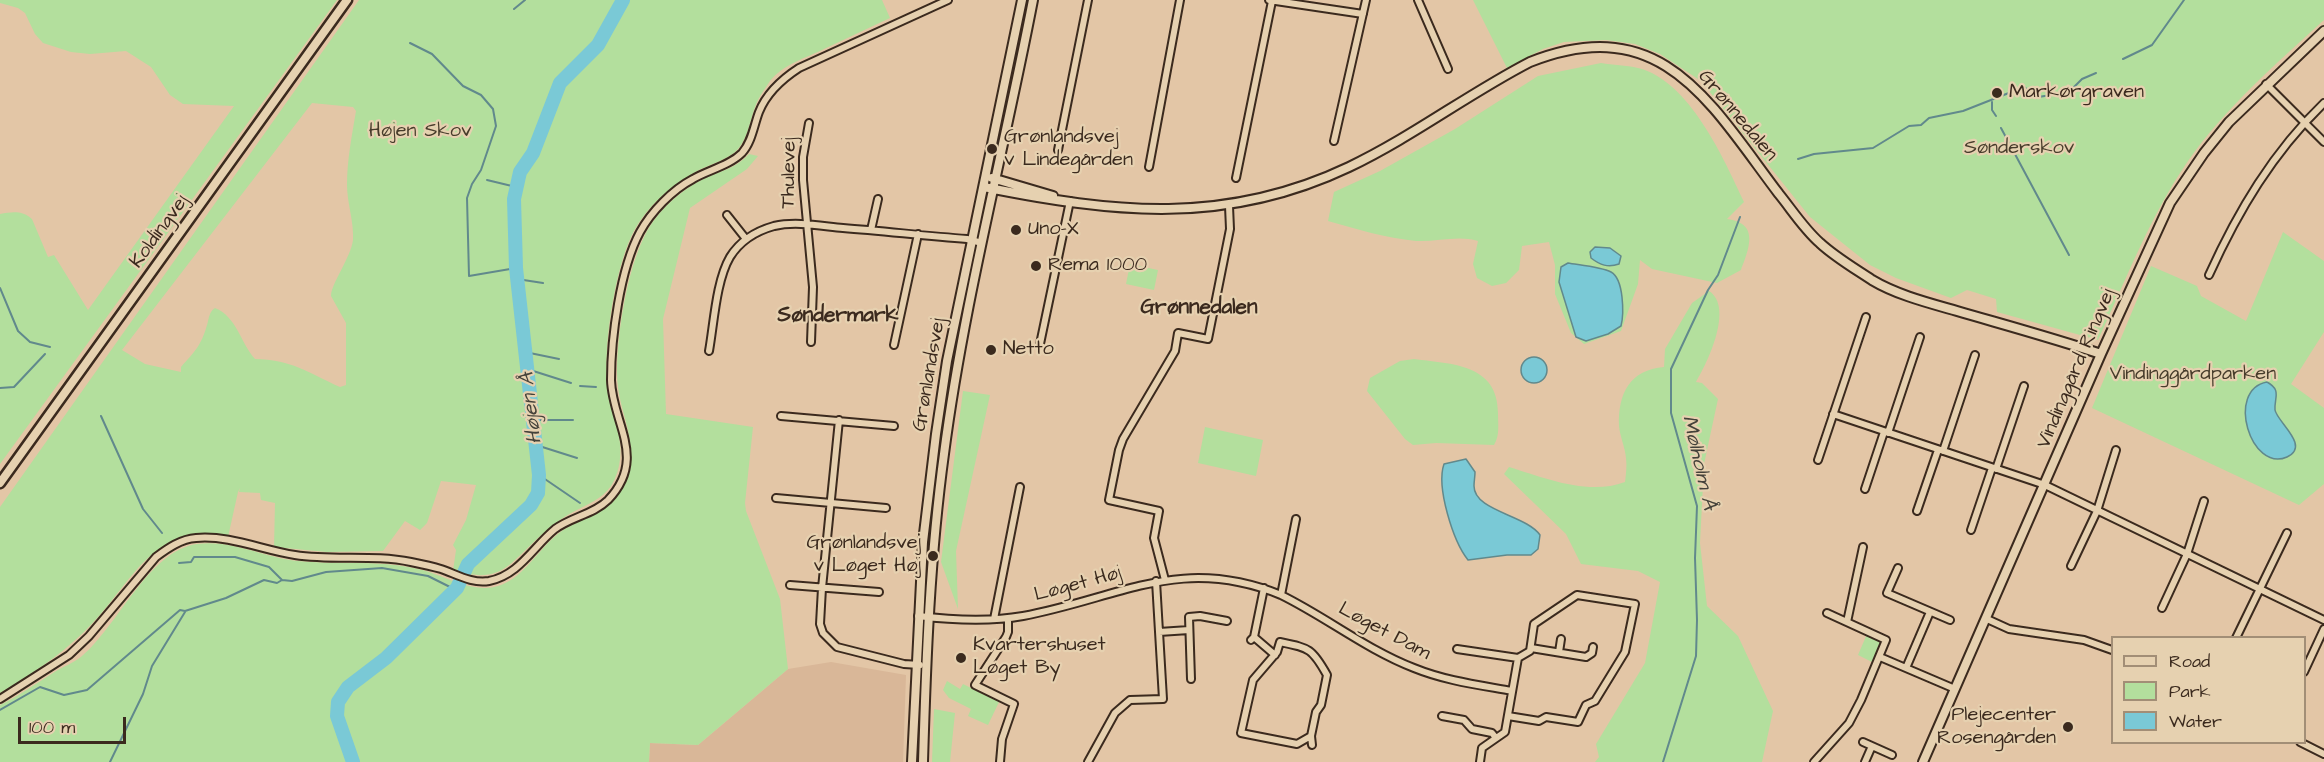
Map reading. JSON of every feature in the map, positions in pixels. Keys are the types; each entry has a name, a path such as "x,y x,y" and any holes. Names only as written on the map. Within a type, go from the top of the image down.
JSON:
{"main road":[{"name":"Koldingvej","path":"0,483 347,0"}],"street":[{"path":"0,699 69,655 89,636 156,557 168,548 193,538 224,538 294,555 312,557 405,561 483,582 501,578 521,564 556,528 607,501 622,477 627,447 611,381 619,301 633,246 653,214 676,190 692,179 734,160 743,152 765,100 785,77 799,68 948,0"},
{"name":"Grønlandsvej","path":"912,762 923,542 934,450 947,361 1022,0"},
{"name":"Grønlandsvej","path":"923,762 929,617 944,453 982,243 1033,0"},
{"path":"1058,150 1088,0"},
{"path":"1149,167 1180,0"},
{"path":"1236,178 1270,0 1363,14"},
{"path":"1334,141 1366,0"},
{"path":"1418,0 1448,69"},
{"name":"Vindinggård Ringvej","path":"1923,762 2101,354 2170,203 2204,153 2245,105 2324,31"},
{"name":"Grønnedalen","path":"984,187 1102,207 1155,211 1229,206 1288,192 1349,167 1386,148 1530,62 1554,52 1593,46 1617,48 1651,57 1689,81 1710,102 1794,213 1819,242 1841,260 1875,282 1921,300 2101,354"},
{"path":"2266,84 2324,142"},
{"path":"2209,275 2233,223 2248,198 2303,123 2324,103"},
{"name":"Thulevej","path":"808,123 803,157 803,194 813,287 811,342"},
{"name":"Grønnedalen","path":"986,177 1068,201"},
{"path":"871,230 878,199"},
{"path":"1040,344 1068,201"},
{"path":"1165,580 1154,538 1159,511 1109,500 1119,450 1175,351 1178,333 1208,339 1230,230 1229,206"},
{"path":"727,214 746,239"},
{"name":"Thulevej","path":"709,351 724,271 735,251 746,239 759,231 776,226 807,225 918,234 982,243"},
{"path":"894,345 918,234"},
{"path":"1818,459 1866,317"},
{"path":"1865,489 1920,337"},
{"path":"1917,511 1975,354"},
{"path":"1971,530 2024,386"},
{"path":"1833,414 2044,485 2324,620"},
{"path":"781,416 894,426"},
{"path":"839,420 820,624 829,641 837,647 927,666"},
{"path":"2071,566 2097,511 2116,450"},
{"path":"994,619 1020,487"},
{"path":"776,498 886,508"},
{"path":"2162,608 2187,554 2204,501"},
{"path":"1281,595 1296,519"},
{"path":"2237,636 2287,533"},
{"path":"1846,622 1859,585 1863,547"},
{"path":"1898,568 1887,593 1950,620"},
{"name":"Løget Høj","path":"918,616 1008,618 1165,580 1209,578 1263,588 1281,595"},
{"path":"1088,762 1115,713 1130,700 1163,699 1156,581"},
{"path":"790,585 879,592"},
{"path":"1263,588 1252,639 1275,656"},
{"name":"Løget Dam","path":"1281,595 1412,668 1456,682 1512,691"},
{"path":"1480,762 1482,748 1505,732 1518,658 1530,651 1534,624 1577,595 1635,604 1625,652 1594,701 1586,705 1578,722 1546,717 1539,722 1508,716"},
{"path":"1906,668 1930,612"},
{"path":"1814,762 1849,723 1886,640 1827,614"},
{"path":"1191,679 1189,617 1227,621"},
{"path":"1000,762 1002,740 1014,704 975,685 1006,637 1008,618"},
{"path":"1986,619 2016,631 2084,640 2111,650"},
{"path":"1159,632 1189,630"},
{"path":"2306,668 2324,630"},
{"path":"1559,652 1562,639"},
{"path":"1311,736 1297,744 1241,733 1253,680 1275,656 1280,642 1305,648 1317,656 1328,675 1321,705 1316,712 1311,736 1312,745"},
{"path":"1531,648 1586,657 1592,654 1593,647"},
{"name":"Løget Dam","path":"1457,649 1518,658"},
{"path":"1880,657 1955,689"},
{"path":"1442,716 1464,720 1472,729 1492,733 1496,738"},
{"path":"1863,742 1892,755"},
{"path":"2304,744 2324,754"},
{"path":"1865,762 1872,746"}],"shaded area":[{"path":"831,662 906,675 903,762 649,762 650,743 698,745 788,669"}],"green space":[{"path":"0,0 337,0 0,464 0,214 21,213 32,219 48,257 54,255 88,310 234,106 183,104 170,95 151,67 126,51 90,54 71,52 43,43 35,34 25,13 18,8 0,3"},
{"name":"Højen Skov","path":"359,0 882,0 890,18 782,70 770,81 758,100 739,148 730,156 697,171 677,184 650,208 636,227 621,267 608,340 608,385 620,444 617,472 611,486 603,494 555,523 501,570 482,575 453,571 456,550 453,545 466,520 476,485 441,481 427,523 420,530 405,521 383,551 327,552 274,547 275,503 261,500 260,493 239,492 240,488 238,492 228,537 201,535 179,539 160,549 144,562 101,614 74,641 43,666 0,693 0,507","holes":["312,103 353,107 356,111 347,185 353,240 331,296 346,323 346,385 340,387 279,361 255,359 228,317 215,308 210,313 200,343 181,367 181,372 145,364 122,350"]},
{"name":"Sønderskov","path":"1473,0 2324,0 2324,20 2235,104 2188,161 2150,226 2098,340 1997,312 1996,299 1967,290 1951,298 1896,278 1870,265 1810,217 1701,81 1660,54 1635,44 1606,40 1564,42 1543,49 1507,68"},
{"path":"1601,63 1638,68 1656,75 1673,88 1703,123 1744,202 1727,219 1737,221 1748,231 1749,246 1741,270 1717,283 1652,269 1640,260 1638,284 1621,331 1584,344 1571,333 1555,294 1555,265 1549,242 1522,246 1519,270 1506,283 1492,286 1477,278 1473,264 1478,241 1470,239 1405,240 1328,221 1334,192 1380,171 1455,129 1538,76","holes":["1568,263 1611,272 1576,337 1559,282 1561,267"]},
{"path":"749,154 758,156 747,169 690,208 663,319 666,414 753,427 746,511 780,599 788,669 698,745 650,743 649,762 0,762 0,705 82,656 149,575 163,560 179,550 197,544 222,544 297,561 370,563 414,568 469,586 490,588 510,581 525,569 559,533 604,509 617,496 629,467 630,440 618,388 617,357 624,302 639,249 650,226 679,195 705,178 734,166"},
{"name":"Vindinggårdparken","path":"2283,232 2324,261 2324,332 2291,384 2324,408 2324,484 2299,505 2092,408 2151,266 2197,286 2201,296 2246,321"},
{"path":"1130,264 1158,270 1154,290 1126,284"},
{"path":"1709,291 1716,299 1719,322 1712,349 1696,382 1702,383 1718,399 1704,464 1700,543 1707,606 1738,636 1773,711 1762,762 1595,762 1599,757 1596,744 1645,663 1660,582 1638,571 1581,564 1566,534 1504,474 1509,467 1567,484 1582,486 1611,486 1625,482 1626,458 1619,426 1619,414 1624,394 1628,385 1642,373 1664,367 1665,349 1692,303"},
{"path":"1414,359 1457,365 1481,376 1490,385 1496,397 1498,413 1498,434 1494,445 1436,443 1413,445 1405,439 1367,391 1370,378 1400,361"},
{"path":"963,391 990,395 956,551 958,609 941,562"},
{"path":"1205,427 1263,440 1256,476 1198,463"},
{"path":"1867,634 1881,642 1874,663 1858,655"},
{"path":"947,681 960,689 963,684 999,702 988,725 968,716 971,709 949,698 943,690"},
{"path":"934,709 955,713 950,762 932,762"}],"water":[{"path":"1595,247 1610,248 1621,256 1619,264 1608,266 1591,258 1590,252"},
{"path":"1568,263 1602,269 1615,276 1622,297 1621,326 1608,334 1586,341 1576,337 1559,282 1561,267"},
{"path":"1534,357 1543,361 1547,370 1543,379 1534,383 1525,379 1521,370 1525,361"},
{"path":"2267,382 2276,391 2275,410 2291,434 2296,447 2287,457 2274,459 2263,453 2254,442 2248,428 2245,413 2247,399 2254,388"},
{"path":"1466,459 1475,472 1474,486 1476,494 1482,501 1524,522 1540,535 1538,549 1531,555 1507,555 1468,560 1447,514 1442,486 1444,464"}],"waterway":[{"path":"514,9 525,0"},
{"name":"Højen Å","path":"353,762 337,716 338,702 348,687 386,658 457,588 468,564 531,505 538,493 539,475 516,268 514,199 520,172 533,153 560,83 598,45 623,0"},
{"name":"Mølholm Å","path":"2123,59 2152,45 2184,0"},
{"path":"410,43 432,54 463,86 481,95 493,109 496,126 481,170 467,198 469,276 516,268"},
{"name":"Mølholm Å","path":"1798,159 1814,154 1873,148 1909,126 1921,125 1929,118 1963,111 2024,87 2038,97 2065,93 2082,79 2096,73"},
{"path":"1992,102 1992,110 1996,116"},
{"path":"2001,128 2069,255"},
{"path":"487,180 516,187"},
{"name":"Mølholm Å","path":"1663,762 1696,656 1697,620 1695,558 1697,506 1671,413 1671,369 1708,290 1718,275 1740,217"},
{"path":"517,279 543,283"},
{"path":"0,288 18,331 30,342 50,347"},
{"path":"525,352 559,359"},
{"path":"0,388 14,387 45,354"},
{"path":"527,369 571,383"},
{"path":"580,386 596,387"},
{"path":"101,416 143,509 162,533"},
{"path":"533,420 573,420"},
{"path":"536,445 577,458"},
{"path":"539,475 580,503"},
{"path":"179,563 191,562 194,557 235,557 269,567 282,580 292,581 326,572 382,568 428,576 456,590"},
{"path":"0,710 40,687 64,695 87,690 180,610 185,611 226,598 264,580 277,583 282,580"},
{"path":"110,762 143,694 152,666 185,612"}],"place":[{"name":"Markørgraven","path":"1997,93"},
{"name":"Grønlandsvej v Lindegården","path":"992,149"},
{"name":"Uno-X","path":"1016,230"},
{"name":"Rema 1000","path":"1036,266"},
{"name":"Netto","path":"991,350"},
{"name":"Grønlandsvej v Løget Høj","path":"933,556"},
{"name":"Kvartershuset Løget By","path":"961,658"},
{"name":"Plejecenter Rosengården","path":"2068,727"}],"district":[{"name":"Grønnedalen","path":"1199,309"},
{"name":"Søndermark","path":"838,317"}]}
